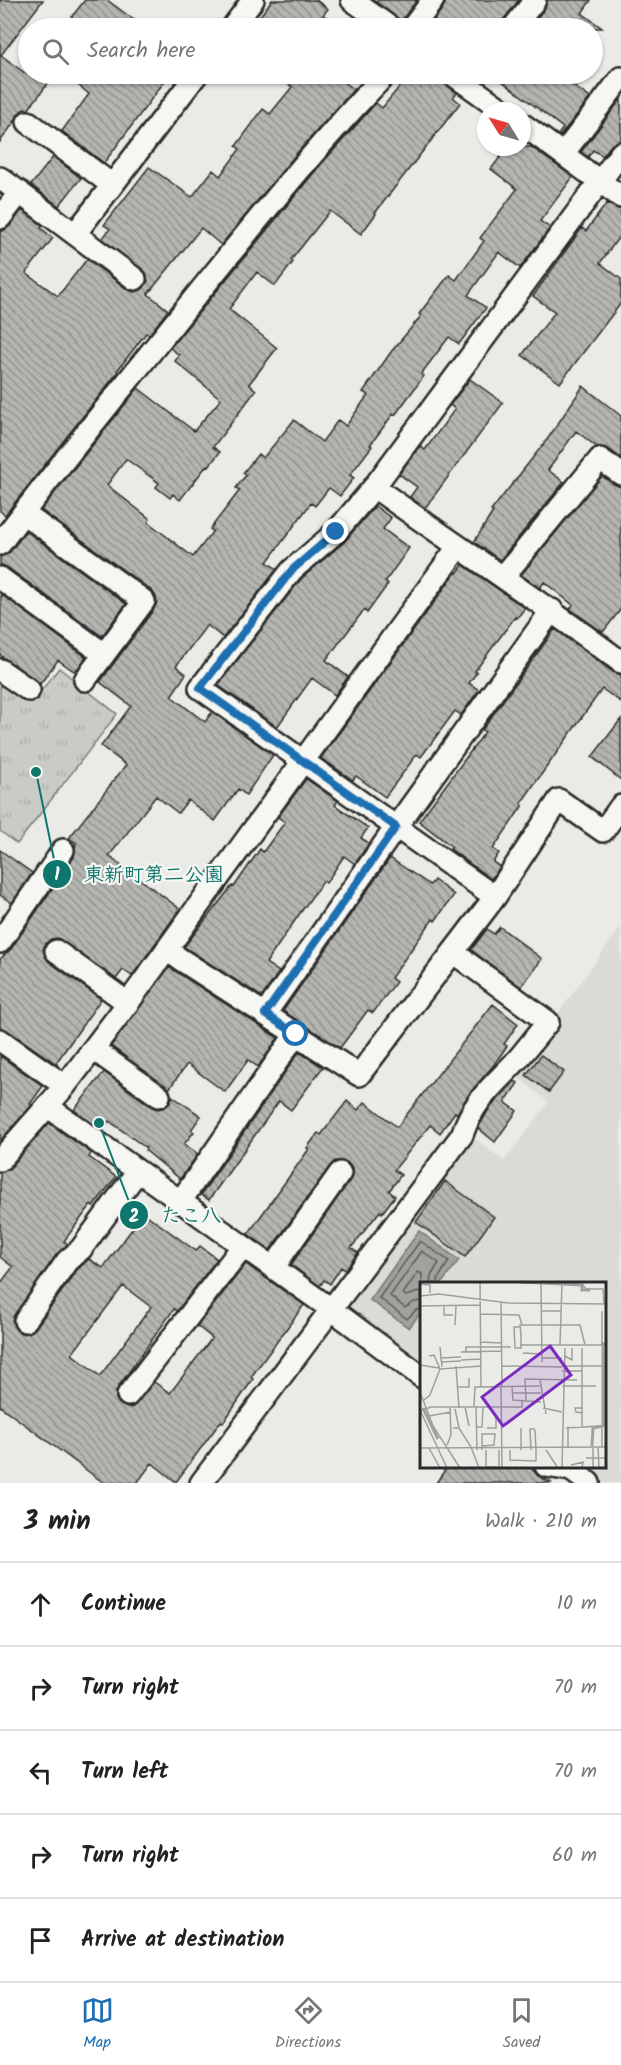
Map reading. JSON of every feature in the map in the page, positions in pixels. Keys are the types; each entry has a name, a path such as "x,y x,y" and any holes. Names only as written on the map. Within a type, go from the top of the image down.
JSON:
{"street":[{"path":"352,0 377,18"},
{"path":"420,18 433,0"},
{"path":"521,18 536,0"},
{"path":"237,18 245,3"},
{"path":"563,154 621,78"},
{"path":"75,234 189,84"},
{"path":"0,544 282,189 339,122 376,84"},
{"path":"474,84 494,102"},
{"path":"28,122 112,185"},
{"path":"531,131 621,197"},
{"path":"495,897 200,688 292,570 336,532 374,487 621,153"},
{"path":"0,178 135,279"},
{"path":"0,218 20,192"},
{"path":"503,578 600,459 621,474"},
{"path":"374,487 552,610 621,662"},
{"path":"23,513 144,601 85,680"},
{"path":"0,1160 65,1086 128,1003 458,547"},
{"path":"0,578 104,654"},
{"path":"265,1014 552,610"},
{"path":"0,670 29,690"},
{"path":"166,950 359,1075 495,897 559,800 603,831 621,806"},
{"path":"0,942 63,850"},
{"path":"56,951 128,1003"},
{"path":"201,1483 462,1135 469,1115 495,1081 517,1060 548,1022 454,953"},
{"path":"180,1202 296,1034"},
{"path":"1,1041 65,1086"},
{"path":"93,1049 159,1096"},
{"path":"47,1106 420,1376"},
{"path":"25,1321 67,1261 81,1249 137,1172"},
{"path":"273,1268 340,1173"},
{"path":"128,1395 243,1246"},
{"path":"554,1468 571,1470 589,1483"}],"shaded area":[{"path":"621,927 621,1483 601,1483 580,1468 606,1468 606,1282 420,1282 420,1363 343,1305 469,1134 504,1161 549,1102 518,1077 558,1024 554,1019"}],"green space":[{"path":"59,668 117,714 17,844 0,831 0,687 12,671 40,692"}],"water":[{"path":"419,1231 459,1260 443,1282 420,1282 420,1313 409,1328 370,1300"}],"building":[{"path":"0,0 43,0 29,18 18,18 18,33 1,55 18,68 18,84 48,84 28,110 25,108 18,114 0,142"},
{"path":"85,0 107,0 131,18 71,18"},
{"path":"272,0 316,0 328,9 323,15 327,18 258,18"},
{"path":"378,0 417,0 403,18 397,18 376,2"},
{"path":"446,0 519,0 505,18 436,18"},
{"path":"547,0 591,0 582,13 589,18 537,18 545,8"},
{"path":"163,84 104,163 62,131 89,94 78,85"},
{"path":"288,84 347,84 354,89 297,153 221,245 201,228 148,294 168,310 149,335 146,333 5,515 0,511 0,233 10,226 22,210 43,226 41,228 53,238 26,273 58,296 87,259 127,289 134,292 141,290 148,281 146,273 102,239 110,229 104,225 149,167 192,197 213,170 220,176 240,149 236,146 263,109 270,114 292,87"},
{"path":"402,84 446,84 457,93 453,97 460,103 361,234 330,211 291,260 293,262 275,286 257,272 229,309 277,348 249,384 256,390 213,447 220,452 180,500 173,494 170,498 156,487 159,483 126,459 107,485 150,519 148,522 193,557 213,531 210,529 240,490 236,488 246,475 243,473 258,454 263,458 294,420 322,442 338,420 346,426 368,395 363,392 391,352 421,316 419,314 449,275 456,280 484,241 480,238 517,189 491,169 501,156 531,156 531,147 573,177 540,221 550,228 520,268 499,252 468,295 486,308 459,344 449,337 421,374 424,376 370,445 372,446 350,475 354,478 340,496 329,488 315,506 311,503 267,562 277,569 223,638 207,625 176,666 186,674 171,696 205,722 212,712 273,755 246,795 238,789 215,821 188,800 178,813 156,796 109,856 180,909 132,976 123,970 116,979 58,938 51,939 45,944 43,950 48,961 101,999 56,1063 58,1065 0,1027 0,959 11,949 74,857 76,843 69,838 126,765 101,746 131,706 100,682 157,602 152,591 41,510 138,388 194,431 221,399 175,361 179,355 170,348 317,169 376,103 382,108"},
{"path":"506,84 571,84 590,98 560,136 558,135 563,128"},
{"path":"621,99 621,140 611,145 603,156 593,150 588,157 581,152"},
{"path":"53,157 81,178 59,206 31,185"},
{"path":"607,203 621,210 621,234 600,263 621,279 621,303 560,383 522,355 555,312 533,296 582,228 586,231"},
{"path":"470,379 503,403 425,508 410,497 417,487 399,474 420,446 425,450 455,409 450,405"},
{"path":"583,386 621,416 621,458 607,448 597,447 576,431 548,470 564,482 500,560 474,542 493,512 491,511 549,437"},
{"path":"602,476 621,487 621,609 603,632 570,609 573,605 544,582 540,588 521,575"},
{"path":"375,506 391,518 383,529 409,548 385,582 388,584 367,613 364,610 326,660 348,677 335,695 312,678 277,727 218,685 301,579 344,542"},
{"path":"26,531 126,604 102,636 0,564 0,557 10,552"},
{"path":"463,565 525,608 517,618 515,617 475,671 477,672 469,683 479,690 461,715 455,711 421,757 417,754 385,797 356,776 353,780 321,758"},
{"path":"1,594 86,657 79,667 74,671 58,660 40,684 0,655"},
{"path":"555,629 613,672 621,675 621,702 602,689 521,803 523,805 493,849 499,853 493,862 500,867 491,879 450,849 452,847 419,821 485,732 482,730"},
{"path":"621,719 621,780 592,757"},
{"path":"306,779 338,801 335,805 368,828 361,838 369,843 355,864 344,856 326,883 323,881 298,916 266,963 279,972 262,997 184,947 232,886 234,887 260,849 263,852 285,822 278,817"},
{"path":"0,850 32,873 12,903 0,895"},
{"path":"390,858 430,885 434,880 454,895 435,921 433,919 391,978 396,982 373,1013 368,1010 340,1048 283,1011"},
{"path":"500,927 542,959 521,987 471,950 487,929 494,934"},
{"path":"169,967 278,1038 258,1067 248,1060 225,1092 187,1064 169,1089 111,1046"},
{"path":"493,1004 518,1024 504,1044 507,1046 469,1094 457,1114 455,1112 440,1133 430,1125 394,1170 401,1175 389,1191 395,1196 351,1248 358,1253 345,1270 341,1267 330,1284 324,1280 320,1286 291,1265 353,1175 352,1168 347,1162 335,1161 330,1166 270,1250 248,1234 318,1133 321,1135 347,1101 358,1110 365,1102 397,1127"},
{"path":"299,1052 323,1067 291,1110 279,1101 209,1200 201,1195"},
{"path":"541,1055 564,1072 549,1092 526,1075"},
{"path":"0,1056 43,1086 30,1104 32,1105 0,1141"},
{"path":"104,1072 152,1107 158,1109 165,1107 170,1103 172,1096 201,1116 191,1130 194,1132 184,1144 198,1154 180,1179 145,1150 146,1148 109,1121 102,1130 74,1110"},
{"path":"515,1081 518,1083 505,1102 517,1111 495,1142 478,1128 489,1109"},
{"path":"49,1123 91,1153 89,1157 116,1177 64,1241 68,1244 57,1254 15,1314 12,1320 17,1331 24,1334 35,1329 77,1270 89,1259 103,1268 144,1213 196,1251 200,1246 217,1259 177,1311 174,1309 118,1387 116,1399 127,1408 133,1407 154,1382 170,1393 212,1338 197,1326 246,1264 304,1305 251,1377 253,1379 223,1423 221,1421 176,1482 152,1463 137,1483 104,1483 0,1406 0,1284 13,1267 0,1257 0,1172 10,1168","holes":["123,1286 151,1307 100,1376 72,1354"]},
{"path":"445,1181 494,1217 465,1257 416,1222"},
{"path":"446,1468 531,1468 538,1476 552,1483 436,1483"}],"place":[{"name":"東新町第二公園","path":"36,772"},
{"name":"たこ八","path":"99,1123"}],"route":[{"path":"296,1034 265,1014 396,827 200,688 292,570 336,532"}]}
